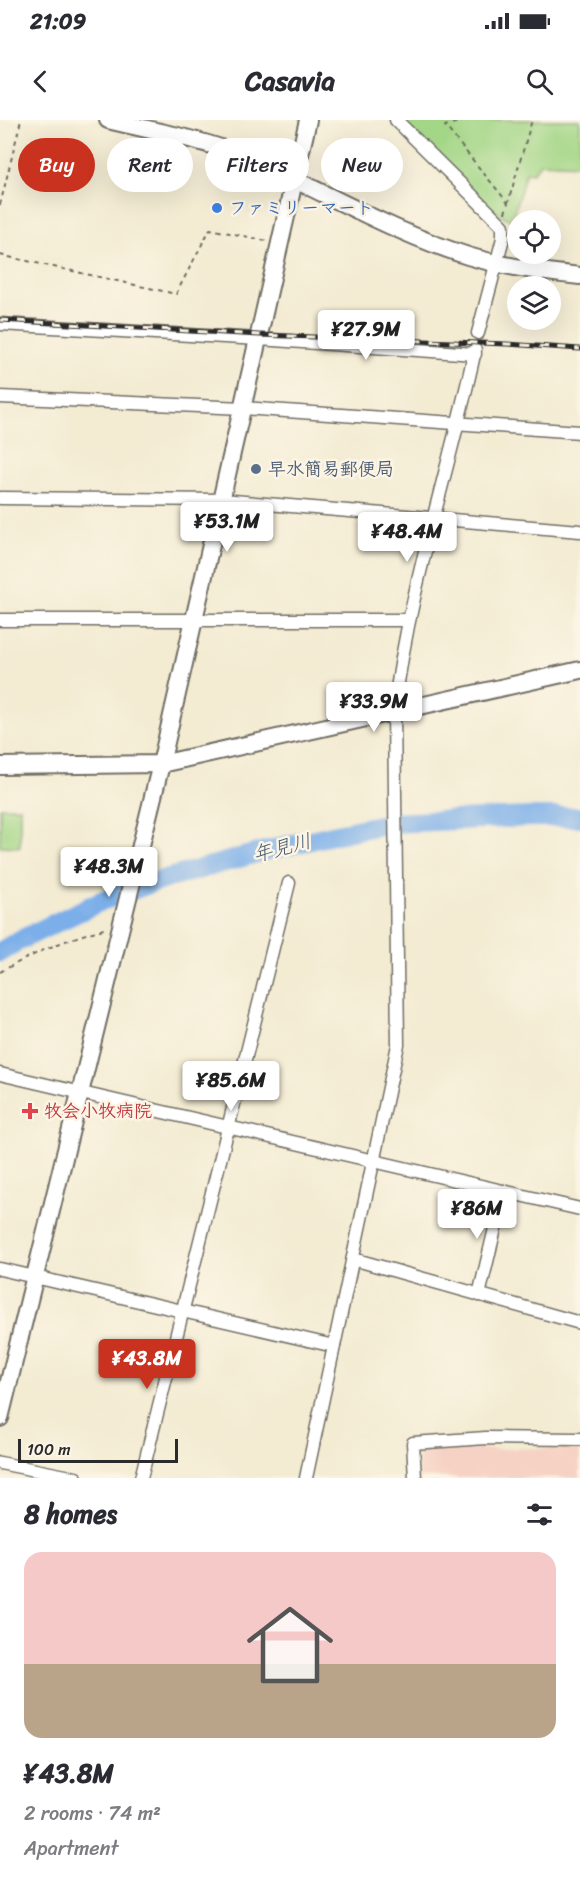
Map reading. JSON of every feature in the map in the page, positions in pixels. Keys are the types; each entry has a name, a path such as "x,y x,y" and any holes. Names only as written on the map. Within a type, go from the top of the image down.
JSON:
{"street":[{"path":"108,120 205,143"},
{"path":"304,138 308,120"},
{"path":"396,120 501,224 503,238 478,333"},
{"path":"309,188 410,235 470,257 580,276"},
{"path":"0,1418 161,764 293,192"},
{"path":"0,324 475,352 408,620 394,711 398,1045 306,1478"},
{"path":"0,397 243,408 580,432"},
{"path":"0,498 222,500 580,531"},
{"path":"0,620 408,620"},
{"path":"0,766 161,764 580,670"},
{"path":"141,1478 289,883"},
{"path":"0,1074 81,1091 580,1209"},
{"path":"479,1295 504,1191"},
{"path":"353,1259 580,1323"},
{"path":"0,1269 334,1346"},
{"path":"415,1478 413,1443 486,1438 580,1439"},
{"path":"0,1463 76,1478"}],"path":[{"path":"0,204 21,120"},
{"path":"465,120 445,126 508,203"},
{"path":"501,224 532,120"},
{"path":"0,255 176,294 210,229 281,244"},
{"path":"0,972 33,954 79,935 121,923"}],"shaded area":[{"path":"580,1448 580,1478 419,1478 417,1450"}],"green space":[{"path":"400,120 580,120 580,165 540,163 533,173 526,172 515,210 507,210 507,218 497,213"},
{"path":"0,807 20,807 20,847 0,846"}],"waterway":[{"name":"年見川","path":"0,952 101,901 151,883 264,851 332,835 389,823 580,817"}],"railway":[{"path":"0,320 259,335 507,344 580,349"}],"place":[{"name":"ファミリーマート","path":"217,208"},
{"name":"早水簡易郵便局","path":"256,469"},
{"name":"牧会小牧病院","path":"30,1111"}]}
